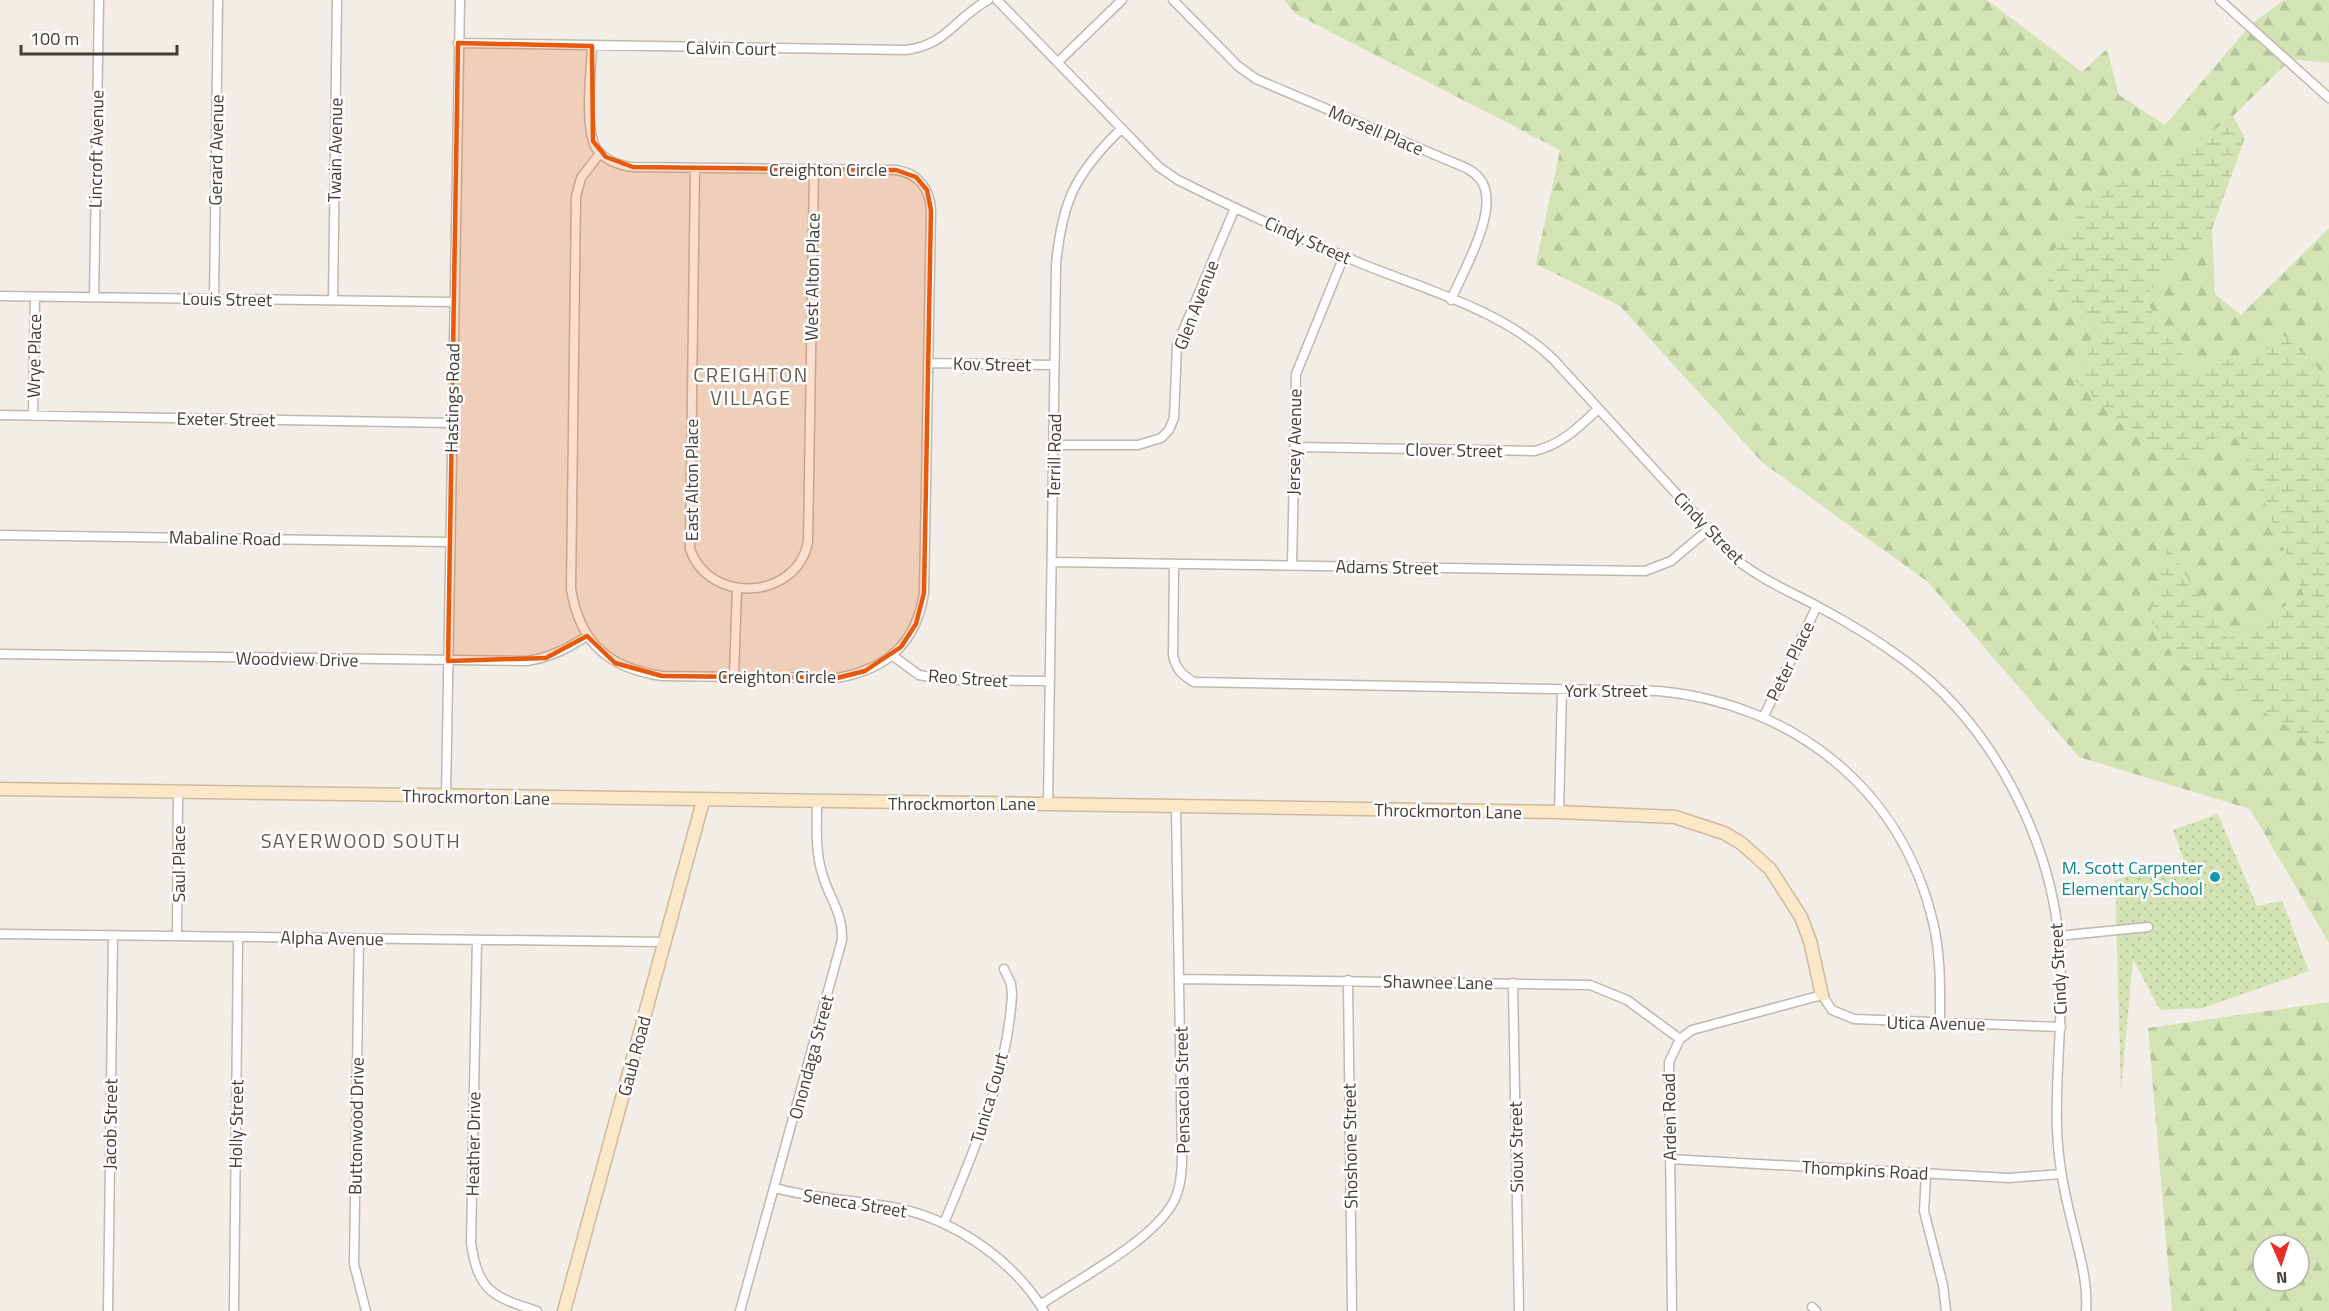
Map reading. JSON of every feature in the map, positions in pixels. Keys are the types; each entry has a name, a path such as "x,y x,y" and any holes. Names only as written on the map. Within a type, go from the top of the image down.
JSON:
{"street":[{"name":"Lincroft Avenue","path":"94,297 99,0"},
{"name":"Gerard Avenue","path":"214,299 218,0"},
{"name":"Twain Avenue","path":"333,300 337,0"},
{"name":"Hastings Road","path":"446,796 460,0"},
{"name":"Calvin Court","path":"458,43 916,49 939,41 977,5 988,0"},
{"name":"Cindy Street","path":"997,0 1159,167 1178,180 1235,208 1451,300 1528,336 1554,360 1737,560 1756,575 1860,630 1907,662 1948,700 1983,742 2017,800 2036,845 2048,882 2058,936 2061,1027 2056,1117 2061,1174 2084,1276 2086,1311"},
{"path":"1058,62 1122,0"},
{"name":"Morsell Place","path":"1173,0 1238,66 1256,79 1452,162 1479,177 1485,187 1488,208 1451,300"},
{"path":"2220,0 2329,98"},
{"path":"592,46 591,132 600,153"},
{"name":"Terrill Road","path":"1048,804 1056,265 1062,218 1070,194 1085,168 1121,129"},
{"name":"Creighton Circle","path":"600,153 625,166 695,168 904,171 915,177 927,190 931,203 924,593 916,624 893,656 865,671 837,678 662,676 636,672 615,663 587,636 579,621 571,589 576,197 581,178 600,153"},
{"name":"East Alton Place","path":"695,168 690,549 706,575 737,588"},
{"name":"West Alton Place","path":"737,588 765,586 788,578 801,562 808,542 814,170"},
{"name":"Glen Avenue","path":"1054,445 1138,445 1150,443 1169,430 1176,407 1177,345 1235,208"},
{"name":"Jersey Avenue","path":"1292,565 1296,374 1344,256"},
{"name":"Louis Street","path":"0,296 453,302"},
{"name":"Wrye Place","path":"33,416 35,297"},
{"name":"Kov Street","path":"929,363 1054,365"},
{"name":"Clover Street","path":"1295,447 1535,451 1554,446 1573,433 1599,409"},
{"name":"Exeter Street","path":"0,415 452,423"},
{"name":"Adams Street","path":"1053,562 1645,571 1671,561 1708,530"},
{"name":"Mabaline Road","path":"0,535 450,542"},
{"name":"York Street","path":"1174,565 1173,655 1175,665 1183,675 1194,682 1680,693 1720,701 1764,716 1816,746 1861,784 1908,853 1934,924 1940,975 1940,1022"},
{"path":"734,676 737,588"},
{"name":"Peter Place","path":"1764,716 1817,606"},
{"name":"Woodview Drive","path":"0,654 527,661 546,658 565,650 587,636"},
{"name":"Reo Street","path":"893,656 919,675 946,680 1050,681"},
{"path":"1559,812 1562,690"},
{"name":"Throckmorton Lane","path":"0,789 1559,812 1675,817 1709,827 1741,843 1770,869 1793,900 1810,941 1822,994"},
{"name":"Saul Place","path":"177,936 178,792"},
{"name":"Gaub Road","path":"564,1311 703,801"},
{"name":"Onondaga Street","path":"740,1311 842,940 840,913 826,885 819,864 817,802"},
{"name":"Pensacola Street","path":"1042,1308 1145,1235 1167,1212 1180,1187 1182,1164 1176,808"},
{"path":"2058,936 2148,927"},
{"name":"Alpha Avenue","path":"0,934 665,942"},
{"name":"Jacob Street","path":"108,1311 113,936"},
{"name":"Holly Street","path":"234,1311 238,937"},
{"name":"Buttonwood Drive","path":"359,939 354,1264 366,1311"},
{"name":"Heather Drive","path":"477,940 471,1243 475,1270 488,1289 505,1301 537,1311"},
{"name":"Tunica Court","path":"944,1223 977,1142 1000,1059 1012,994 1005,969"},
{"name":"Shawnee Lane","path":"1180,979 1582,985 1608,990 1627,1000 1680,1040"},
{"name":"Shoshone Street","path":"1348,980 1352,1311"},
{"name":"Sioux Street","path":"1513,983 1519,1311"},
{"path":"1680,1040 1692,1030 1822,994"},
{"name":"Utica Avenue","path":"1822,994 1832,1010 1854,1020 2061,1027"},
{"name":"Arden Road","path":"1672,1311 1669,1062 1680,1040"},
{"name":"Thompkins Road","path":"1670,1159 2009,1178 2061,1174"},
{"path":"1926,1174 1924,1211 1943,1285 1946,1311"},
{"name":"Seneca Street","path":"775,1188 817,1198 900,1209 944,1223 1000,1262 1042,1308"}],"highlighted area":[{"path":"458,43 592,46 593,141 606,157 633,167 896,170 916,177 927,190 931,210 924,593 916,624 901,647 865,671 837,678 662,676 615,663 587,636 546,658 448,661"}],"green space":[{"path":"1284,0 1987,0 2082,72 2107,49 2119,95 2165,125 2251,24 2284,0 2329,0 2329,63 2291,59 2233,116 2143,182 2101,181 2054,251 2215,438 2241,438 2273,524 2304,595 2228,640 2149,617 2320,746 2329,747 2329,943 2250,809 2079,757 1928,582 1763,463 1620,306 1536,264 1560,150 1296,14"},
{"path":"2233,116 2245,138 2212,229 2143,298 2192,368 2264,352 2283,335 2329,379 2329,747 2320,746 2175,659 2149,617 2168,548 2228,639 2304,595 2273,524 2241,438 2215,438 2192,470 2159,457 2076,381 2098,333 2049,283 2054,251 2101,181 2143,182"},
{"path":"2329,228 2329,379 2283,335 2264,352 2192,368 2143,298 2212,229 2215,294 2241,315"},
{"path":"2218,814 2257,906 2282,901 2309,971 2203,1008 2160,1010 2133,959 2121,1091 2115,880 2184,861 2173,830"},
{"path":"2329,1002 2329,1311 2172,1311 2148,1028"}],"place":[{"name":"M. Scott Carpenter Elementary School","path":"2215,877"}],"district":[{"name":"CREIGHTON VILLAGE","path":"751,386"},
{"name":"SAYERWOOD SOUTH","path":"361,840"}]}
